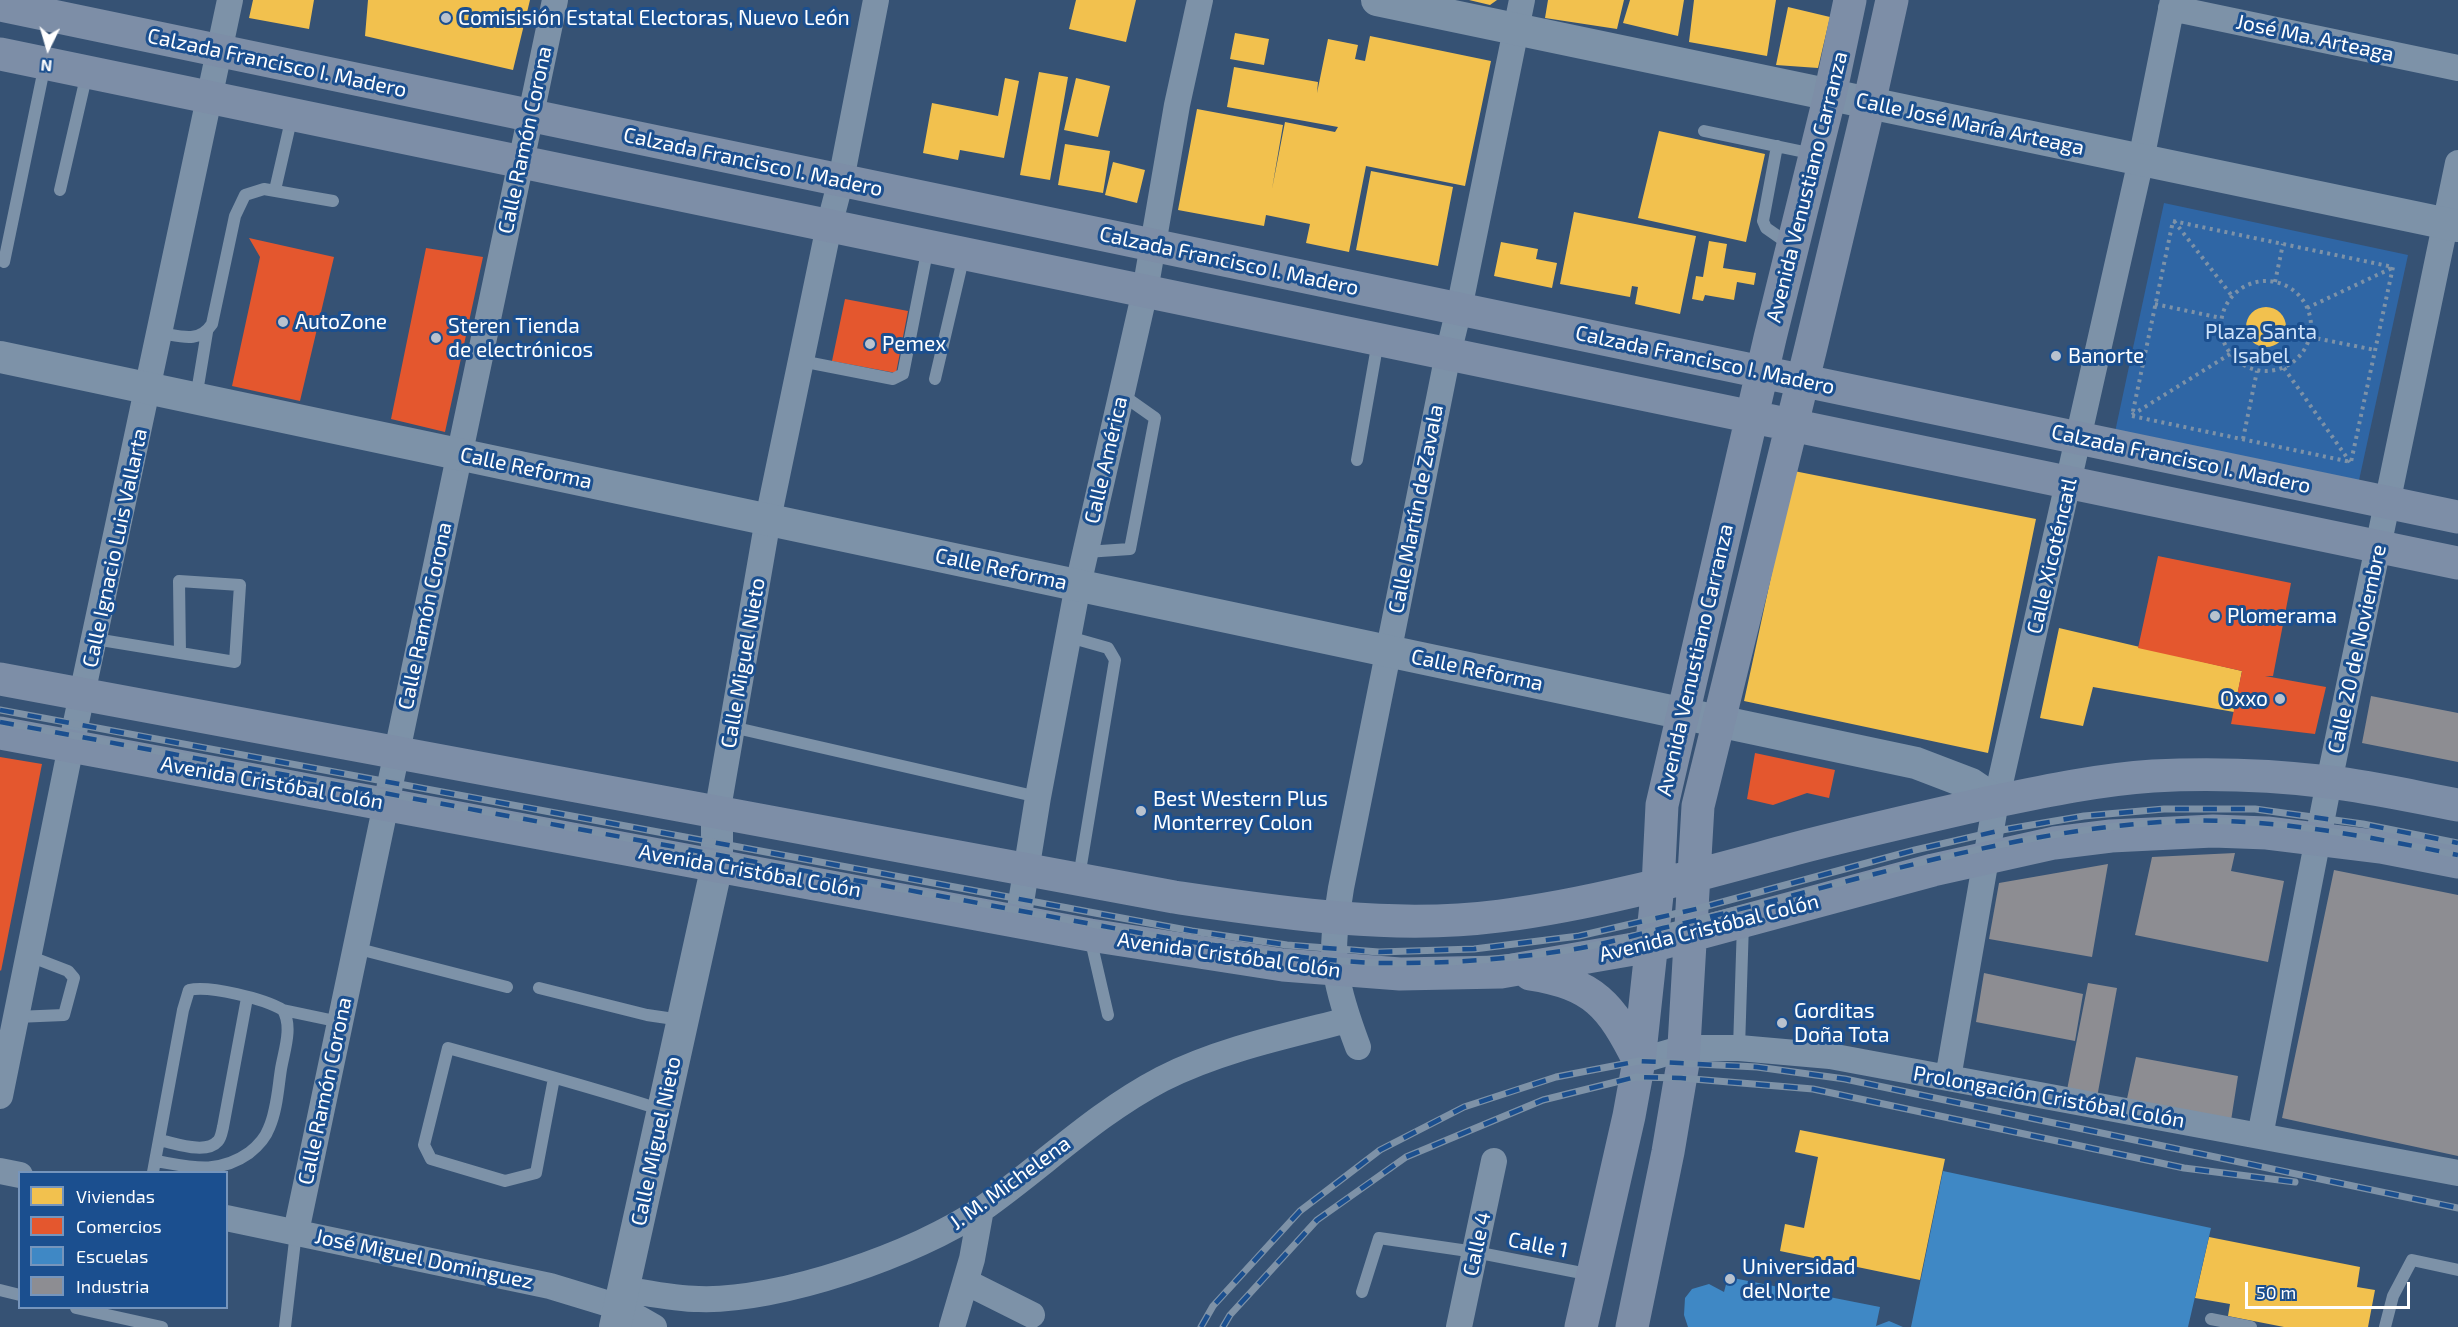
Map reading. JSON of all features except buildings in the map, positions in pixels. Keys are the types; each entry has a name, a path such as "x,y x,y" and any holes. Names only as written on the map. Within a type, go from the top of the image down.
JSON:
{"main road":[{"name":"Avenida Venustiano Carranza","path":"1581,1327 1639,1061 1658,886 1662,805 1762,372 1830,95 1850,0"},
{"name":"Avenida Venustiano Carranza","path":"1632,1327 1668,1152 1684,1048 1698,806 1803,381 1892,0"},
{"name":"Calzada Francisco I. Madero","path":"0,5 2458,517"},
{"path":"0,54 2458,563"},
{"path":"0,679 397,751 717,814 1027,871 1239,907 1337,918 1424,920 1498,916 1582,902 1658,886 1888,825 1996,801 2064,787 2151,776 2233,776 2329,782 2458,805"},
{"name":"Avenida Cristóbal Colón","path":"0,733 1090,935 1283,965 1400,974 1501,972 1651,946 1873,885 1986,858 2054,843 2165,831 2224,831 2319,838 2458,862"},
{"path":"1501,972 1570,982 1589,993 1619,1025 1639,1061"}],"street":[{"name":"Calle Ignacio Luis Vallarta","path":"0,1096 71,746 231,0"},
{"name":"Calle Ramón Corona","path":"296,1232 555,0"},
{"name":"Calle Miguel Nieto","path":"619,1308 717,865 717,814 768,519 841,180 876,0"},
{"name":"Calle América","path":"1018,921 1038,797 1078,585 1145,291 1177,105 1200,0"},
{"name":"Calle José María Arteaga","path":"1377,0 2451,224"},
{"name":"Calle Martín de Zavala","path":"1358,1047 1348,1020 1335,970 1337,918 1388,651 1522,0"},
{"name":"José Ma. Arteaga","path":"2172,4 2458,68"},
{"name":"Calle Xicoténcatl","path":"1948,1078 1996,801 2141,160 2172,4"},
{"name":"Calle 20 de Noviembre","path":"2260,1136 2329,782 2388,503 2451,224 2458,163"},
{"name":"Calle Reforma","path":"0,357 1916,763 1971,784 1996,801"},
{"name":"J. M. Michelena","path":"619,1308 738,1297 789,1287 852,1270 908,1249 981,1209 1069,1139 1117,1105 1163,1078 1211,1059 1271,1040 1348,1020"},
{"name":"Prolongación Cristóbal Colón","path":"1639,1061 1684,1048 1739,1048 1830,1056 2458,1173"},
{"name":"Calle 4","path":"1459,1327 1494,1161"},
{"path":"0,1171 18,1175"},
{"path":"952,1327 966,1282 981,1209"},
{"name":"José Miguel Dominguez","path":"228,1218 539,1283 619,1308"},
{"path":"966,1282 1032,1315"},
{"path":"619,1308 654,1327"}],"lane":[{"path":"4,262 45,63"},
{"path":"60,190 87,72"},
{"path":"275,190 293,114"},
{"path":"1704,131 1815,154"},
{"path":"1777,146 1763,221 1766,228 1793,247"},
{"path":"196,398 207,332 215,314 235,216 245,195 254,191 275,190 333,201"},
{"path":"801,361 893,380 903,375 929,246"},
{"path":"935,380 964,253"},
{"path":"160,333 190,338 207,332"},
{"path":"1357,460 1379,339"},
{"path":"1086,552 1130,549 1155,418 1121,394"},
{"path":"95,639 234,662 240,585 179,581 180,653"},
{"path":"1069,637 1108,648 1115,660 1079,880"},
{"path":"732,727 1038,797"},
{"path":"1739,1048 1743,922"},
{"path":"1090,935 1108,1015"},
{"path":"355,948 507,987"},
{"path":"16,1017 63,1015 74,978 68,971 28,956"},
{"path":"539,987 647,1015 682,1020"},
{"path":"283,1010 288,1028 273,1115 262,1141 238,1161 224,1167 154,1167 183,1010 189,990 206,989 247,998 283,1010 340,1022"},
{"path":"159,1140 202,1147 209,1147 219,1141 247,998"},
{"path":"554,1078 536,1173 505,1180 431,1159 424,1145 448,1048 554,1078 662,1110"},
{"path":"285,1327 296,1232"},
{"name":"Calle 1","path":"1362,1292 1379,1238 1475,1252 1593,1275"},
{"path":"2385,1327 2393,1296 2412,1260 2458,1270"},
{"path":"0,1290 18,1294"},
{"path":"81,1309 162,1327"},
{"path":"2211,1319 2251,1327"}],"path":[{"path":"2173,221 2392,267"},
{"path":"2173,221 2232,296"},
{"path":"2132,416 2173,221"},
{"path":"2275,282 2283,244"},
{"path":"2307,308 2392,267"},
{"path":"2351,462 2392,267"},
{"path":"2275,282 2289,288 2299,297 2307,308 2311,322 2310,337 2295,360 2283,368 2271,371 2257,371 2237,362 2230,354 2221,331 2221,318 2232,296 2252,284 2275,282"},
{"path":"2155,304 2221,318"},
{"path":"2310,337 2375,350"},
{"path":"2132,416 2230,354"},
{"path":"2283,368 2351,462"},
{"path":"2243,439 2257,371"},
{"path":"2132,416 2351,462"}],"green space":[{"name":"Plaza Santa Isabel","path":"2164,203 2408,255 2358,485 2115,432"}],"railway":[{"path":"0,710 1192,931 1287,945 1379,952 1474,949 1579,936 1700,908 1915,850 2002,830 2084,816 2164,809 2255,809 2363,824 2458,843"},
{"path":"0,722 1178,940 1354,962 1455,962 1581,948 1910,865 2034,838 2097,828 2160,822 2235,821 2310,828 2458,855"},
{"path":"1201,1327 1213,1306 1300,1211 1380,1150 1464,1107 1556,1077 1639,1061 1757,1067 1845,1079 2458,1208"},
{"path":"1223,1327 1230,1315 1317,1220 1406,1157 1543,1100 1636,1077 1681,1078 1813,1089 2184,1168 2295,1182"}],"place":[{"name":"Comisisión Estatal Electoras, Nuevo León","path":"446,18"},
{"name":"AutoZone","path":"283,322"},
{"name":"Steren Tienda de electrónicos","path":"436,338"},
{"name":"Pemex","path":"870,344"},
{"name":"Banorte","path":"2056,356"},
{"name":"Plomerama","path":"2215,616"},
{"name":"Oxxo","path":"2280,699"},
{"name":"Best Western Plus Monterrey Colon","path":"1141,811"},
{"name":"Gorditas Doña Tota","path":"1782,1023"},
{"name":"Universidad del Norte","path":"1730,1279"}]}
